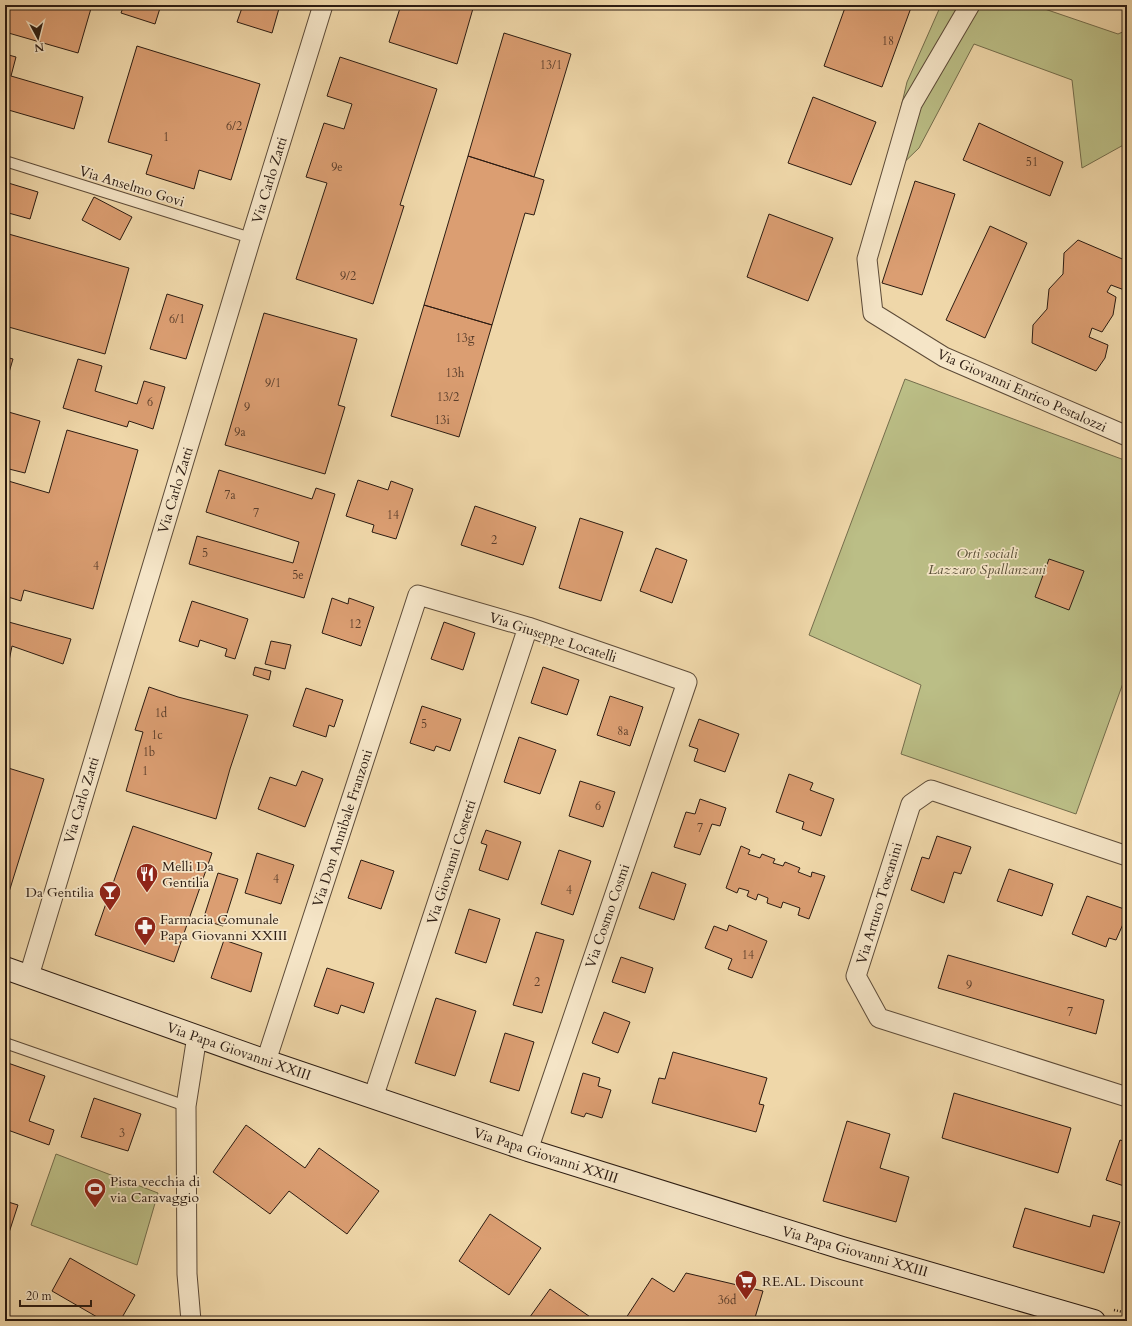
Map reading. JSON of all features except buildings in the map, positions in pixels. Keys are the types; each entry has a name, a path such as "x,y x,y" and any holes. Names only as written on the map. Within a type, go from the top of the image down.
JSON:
{"main road":[{"name":"Via Papa Giovanni XXIII","path":"5,968 266,1061 528,1150 842,1248 1094,1321"}],"street":[{"name":"Via Carlo Zatti","path":"29,976 251,238 323,5"},
{"name":"Via Giovanni Enrico Pestalozzi","path":"970,5 912,104 867,259 873,313 944,357 1127,436"},
{"name":"Via Giuseppe Locatelli","path":"418,595 528,627 686,682"},
{"name":"Via Don Annibale Franzoni","path":"266,1061 418,595"},
{"name":"Via Giovanni Costetti","path":"374,1098 528,627"},
{"name":"Via Cosmo Cosmi","path":"528,1150 686,682"},
{"name":"Via Arturo Toscanini","path":"1127,856 931,790 911,804 856,976 879,1018 1127,1097"},
{"path":"191,1321 187,1274 186,1106 197,1036"}],"lane":[{"name":"Via Anselmo Govi","path":"5,161 251,238"},
{"path":"5,1043 186,1106"}],"green space":[{"path":"941,5 1033,5 1118,34 1127,30 1127,143 1082,168 1072,80 974,44 919,148 892,174 892,145 907,82"},
{"name":"Orti sociali Lazzaro Spallanzani","path":"905,379 1127,461 1127,672 1076,814 901,754 921,685 809,635"},
{"name":"Pista vecchia di via Caravaggio","path":"56,1154 158,1193 137,1265 31,1225"}],"place":[{"name":"Melli Da Gentilia","path":"147,894"},
{"name":"Da Gentilia","path":"110,912"},
{"name":"Farmacia Comunale Papa Giovanni XXIII","path":"145,946"},
{"name":"Pista vecchia di via Caravaggio","path":"95,1208"},
{"name":"RE.AL. Discount","path":"746,1300"}]}
